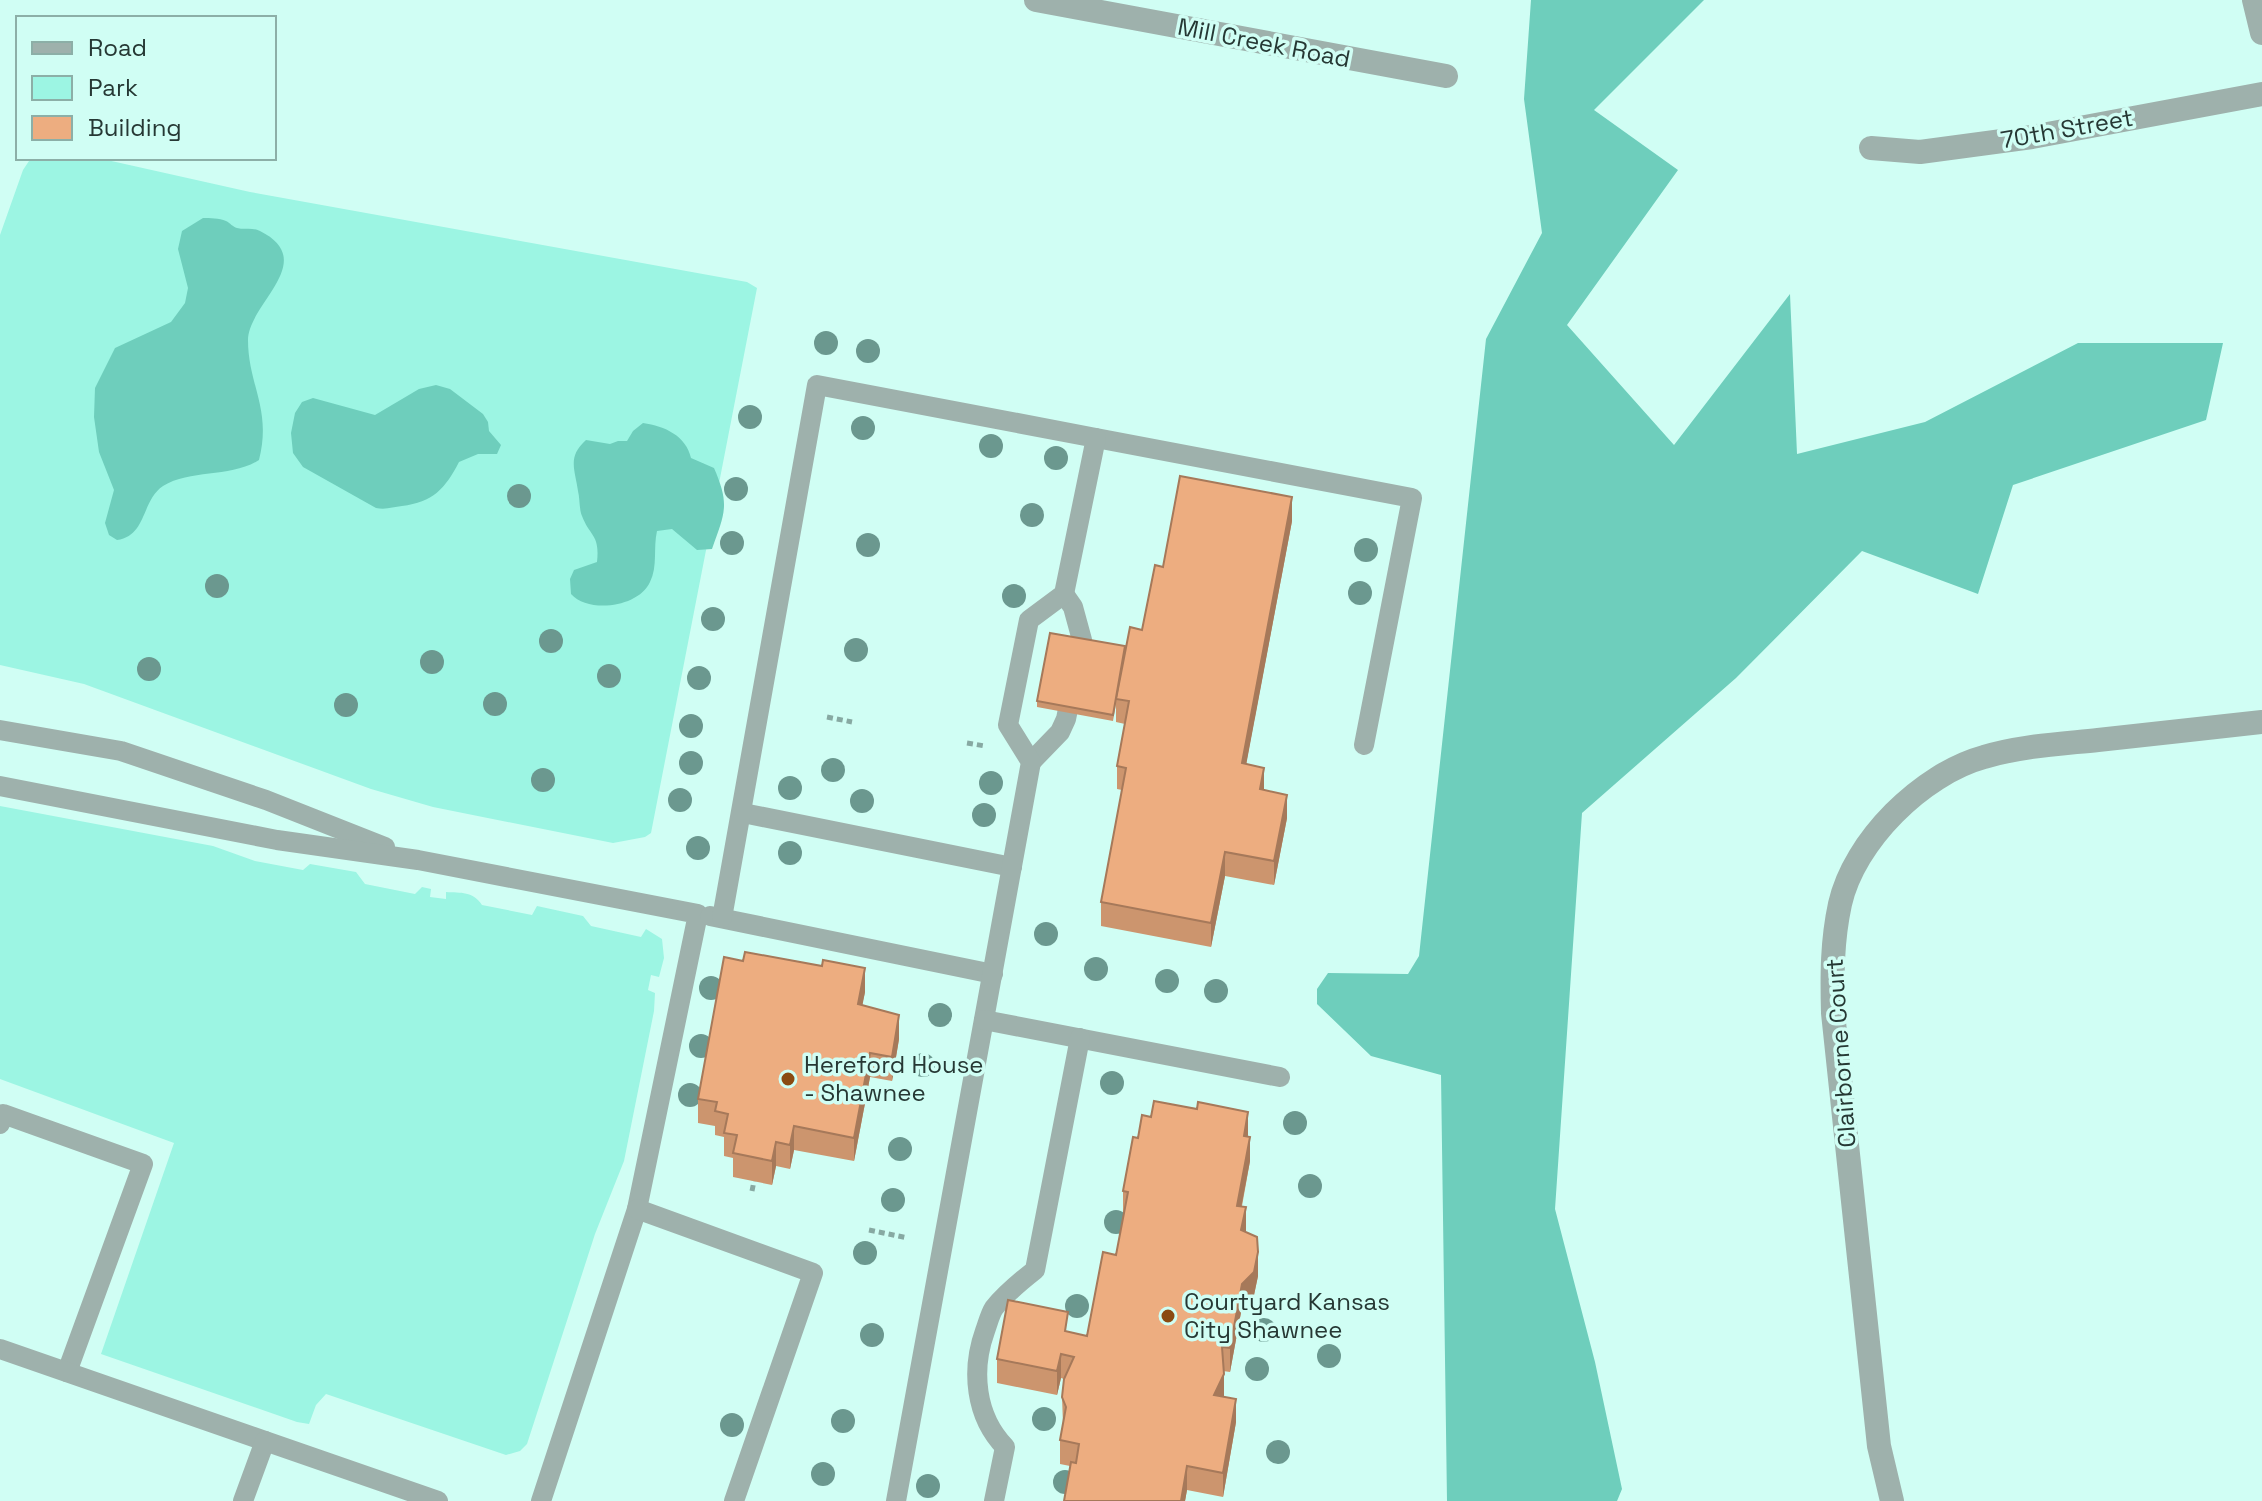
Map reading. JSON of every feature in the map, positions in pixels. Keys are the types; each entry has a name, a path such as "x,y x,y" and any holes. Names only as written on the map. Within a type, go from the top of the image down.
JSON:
{"street":[{"name":"Mill Creek Road","path":"1036,0 1446,76"},
{"path":"2254,0 2262,33"},
{"name":"70th Street","path":"1871,148 1920,152 2032,137 2262,94"},
{"name":"Clairborne Court","path":"1892,1501 1877,1430 1831,975 1841,901 1860,858 1893,813 1931,781 1982,757 2041,746 2262,722"}],"lane":[{"path":"722,918 817,385 1412,498 1364,745"},
{"path":"1031,762 1008,725 1029,620 1064,594 1096,438"},
{"path":"896,1501 1031,762 1060,732 1066,719 1082,640 1073,607 1064,594"},
{"path":"0,730 121,751 266,800 418,860"},
{"path":"0,786 277,840 418,860 993,974"},
{"path":"743,813 1012,867"},
{"path":"541,1501 637,1209 698,914"},
{"path":"984,1020 1280,1077"},
{"path":"994,1501 1005,1447 992,1433 979,1400 978,1365 982,1340 992,1310 1014,1286 1035,1270 1080,1038"},
{"path":"0,1124 3,1114 143,1164 67,1372"},
{"path":"637,1209 813,1273 734,1501"},
{"path":"0,1349 438,1501"},
{"path":"243,1501 265,1441"}],"path":[{"path":"827,717 852,722"},
{"path":"967,743 990,747"},
{"path":"752,1191 754,1181"},
{"path":"869,1230 908,1238"}],"green space":[{"path":"1531,0 1704,0 1594,110 1678,170 1567,325 1674,445 1790,294 1797,454 1925,422 2078,343 2223,343 2206,420 2013,485 1978,594 1862,551 1736,678 1582,813 1555,1209 1595,1362 1622,1489 1617,1501 1447,1501 1441,1075 1371,1056 1317,1004 1317,989 1328,973 1408,974 1419,956 1486,339 1542,233 1524,99"},
{"path":"30,160 107,160 250,192 747,282 757,288 651,833 613,843 433,807 371,789 84,684 0,665 0,235 23,170"},
{"path":"203,218 220,219 237,228 260,231 277,243 283,256 283,269 251,326 248,340 263,426 259,460 248,466 186,477 163,486 156,492 134,532 117,540 109,535 105,523 114,490 99,452 94,417 95,388 115,348 171,322 185,303 188,288 178,249 182,231"},
{"path":"436,385 450,389 483,414 489,431 501,445 497,454 478,454 459,462 443,487 422,501 376,508 303,467 293,453 291,433 295,413 302,402 313,398 375,415 419,389"},
{"path":"643,423 673,433 684,444 691,458 714,468 724,500 720,526 712,549 697,550 672,529 657,531 654,570 644,591 613,605 589,604 571,594 570,579 574,570 597,562 598,553 596,541 581,513 574,458 586,440 610,444 627,441"},
{"path":"0,806 213,846 255,861 303,870 310,864 356,872 365,884 415,894 422,887 431,889 430,897 446,899 446,892 466,894 475,897 482,905 532,915 537,906 583,916 591,926 641,937 646,929 662,939 664,958 659,977 651,975 648,990 655,993 654,1011 624,1161 595,1234 527,1444 520,1451 506,1455 326,1394 316,1405 309,1424 297,1422 101,1354 174,1143 0,1079"}],"building":[{"path":"1180,476 1292,497 1242,763 1264,768 1260,789 1287,795 1274,861 1225,852 1211,923 1101,902 1126,768 1117,766 1129,701 1116,699 1130,627 1142,630 1155,565 1163,567"},
{"path":"1050,633 1125,646 1113,715 1037,701"},
{"name":"Hereford House - Shawnee","path":"745,952 822,966 823,960 865,968 858,1004 899,1015 892,1057 870,1053 854,1138 794,1126 790,1145 776,1142 772,1161 733,1153 737,1135 724,1133 728,1114 715,1111 717,1102 698,1099 724,957 743,961"},
{"name":"Courtyard Kansas City Shawnee","path":"1154,1101 1197,1109 1198,1102 1248,1112 1244,1136 1250,1137 1237,1206 1246,1207 1241,1230 1257,1237 1258,1252 1254,1272 1242,1284 1230,1348 1222,1347 1224,1374 1214,1395 1236,1399 1223,1473 1187,1466 1181,1501 1064,1501 1071,1462 1076,1463 1079,1444 1060,1440 1066,1407 1062,1397 1064,1379 1074,1357 1061,1354 1057,1371 997,1359 1008,1300 1068,1312 1065,1331 1087,1336 1103,1252 1116,1255 1128,1192 1123,1191 1133,1137 1138,1138 1142,1115 1151,1117"}],"place":[{"name":"Hereford House - Shawnee","path":"788,1079"},
{"name":"Courtyard Kansas City Shawnee","path":"1168,1316"}]}
